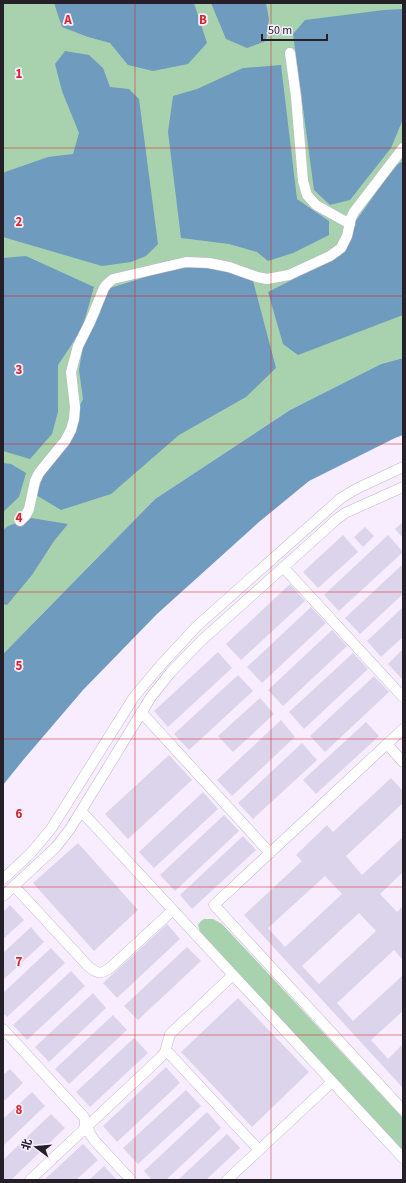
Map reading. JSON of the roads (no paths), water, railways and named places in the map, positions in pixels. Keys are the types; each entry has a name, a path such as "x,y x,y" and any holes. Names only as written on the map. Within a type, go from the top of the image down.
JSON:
{"lane":[{"path":"290,53 296,97 303,181 307,195 316,205 350,224"},
{"path":"20,521 29,509 35,481 39,473 65,441 70,430 74,419 75,407 71,372 78,346 107,284 113,279 186,262 209,263 267,279 289,275 330,256 341,248 347,236 354,212 403,148"},
{"path":"3,879 30,854 51,830 134,697 185,638 341,498 403,468"},
{"path":"3,896 56,847 70,829 141,712 160,684 213,630 341,515 399,489 387,475"},
{"path":"361,487 368,502"},
{"path":"283,567 403,697"},
{"path":"141,712 270,852"},
{"path":"403,729 214,905 403,1110"},
{"path":"110,736 123,742"},
{"path":"387,744 403,762"},
{"path":"103,748 115,755"},
{"path":"81,811 403,1158"},
{"path":"14,886 88,966 99,973 111,967 173,910"},
{"path":"30,1180 161,1057 166,1050 170,1034 233,975"},
{"path":"3,1029 84,1117 86,1127 94,1140 131,1180"},
{"path":"166,1050 259,1150"},
{"path":"227,1180 332,1082"}],"water":[{"path":"54,3 194,3 207,43 188,64 153,71 128,65 110,43 88,37 62,27"},
{"path":"211,3 266,3 269,19 266,41 247,48 226,39"},
{"path":"403,9 403,119 391,148 350,200 330,205 314,190 293,34 305,20"},
{"path":"65,51 89,55 103,68 110,87 129,89 139,99 158,244 146,256 131,262 102,266 3,237 3,174 48,157 73,154 79,133 62,91 55,64"},
{"path":"281,65 297,199 329,221 329,235 293,253 268,261 257,252 229,244 181,238 168,132 173,96 197,89 243,68"},
{"path":"403,161 403,315 298,355 283,344 268,292 341,255 353,225 395,166"},
{"path":"26,256 94,287 82,329 58,365 58,412 52,434 30,459 3,451 3,258"},
{"path":"197,261 252,277 276,368 246,397 179,435 111,494 61,510 36,495 49,461 67,432 83,399 79,370 83,346 100,313 107,289"},
{"path":"403,358 403,435 309,481 259,522 157,614 83,690 3,785 3,654 155,499 290,410 381,364"},
{"path":"3,463 11,464 26,473 19,497 3,512"},
{"path":"31,518 68,524 54,541 32,575 7,605 3,604 3,530 8,526"}]}
